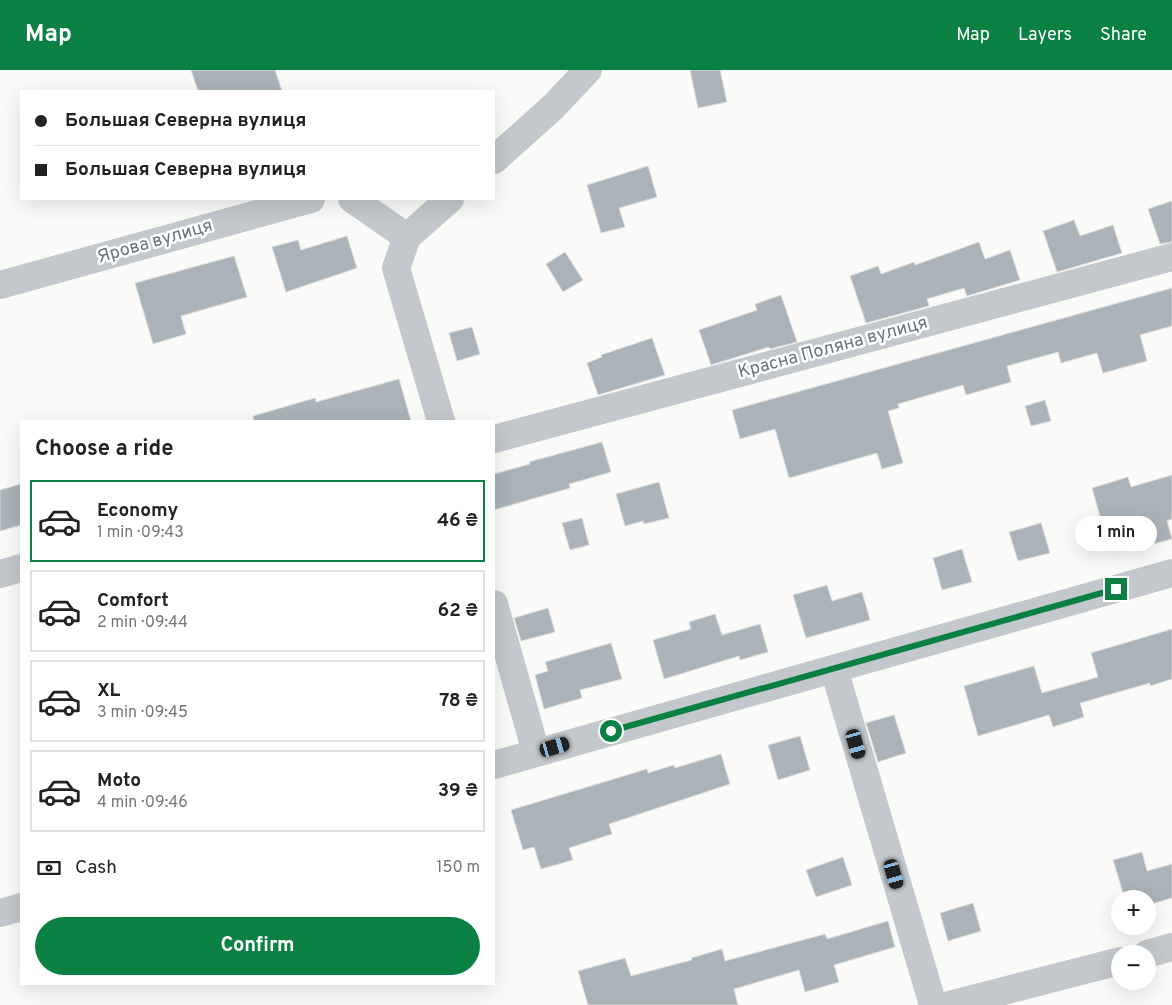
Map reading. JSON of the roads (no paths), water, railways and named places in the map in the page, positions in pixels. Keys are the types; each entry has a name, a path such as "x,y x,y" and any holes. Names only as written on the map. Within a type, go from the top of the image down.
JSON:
{"street":[{"path":"495,159 553,107 588,70"},
{"name":"Ярова вулиця","path":"0,285 307,200"},
{"path":"353,200 406,237"},
{"path":"441,420 396,268 406,237 449,200"},
{"name":"Красна Поляна вулиця","path":"495,439 1172,257"},
{"path":"0,574 20,568"},
{"path":"495,765 1172,573"},
{"path":"495,608 536,752"},
{"path":"834,669 933,1005"},
{"path":"0,913 20,906"},
{"path":"1156,951 1172,947"},
{"path":"949,1005 1111,963"}]}
